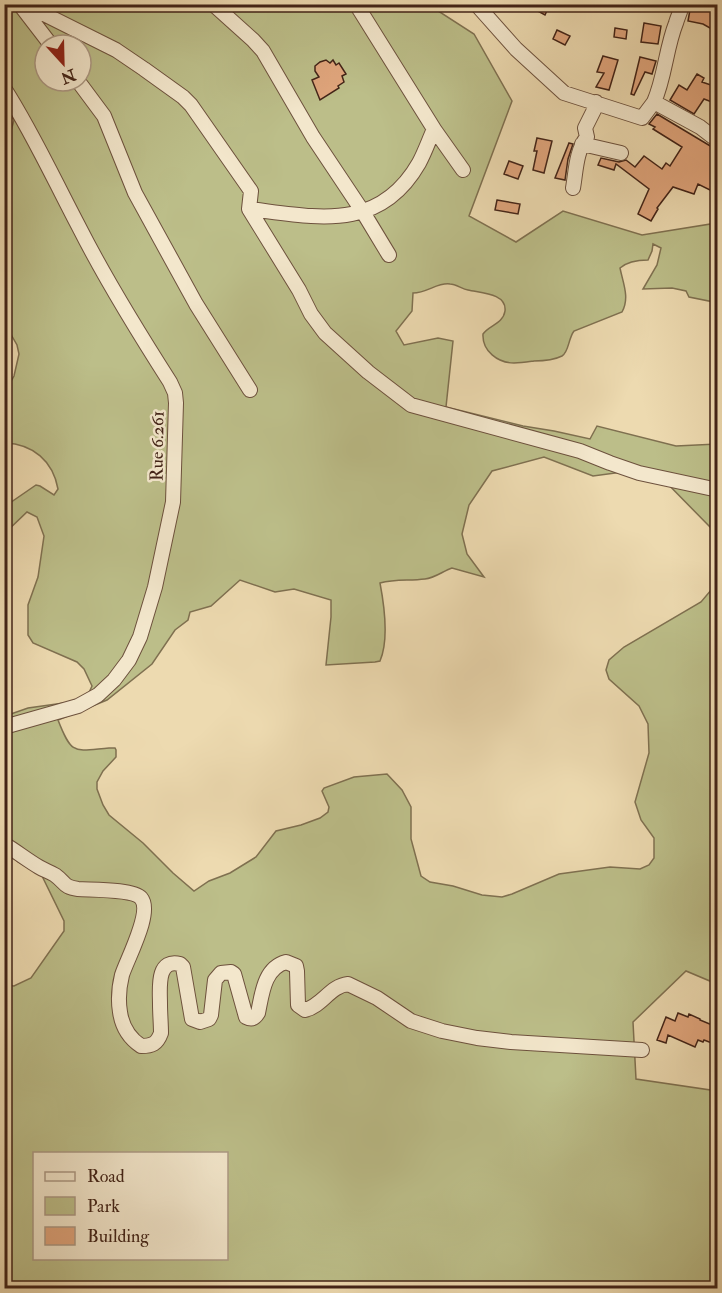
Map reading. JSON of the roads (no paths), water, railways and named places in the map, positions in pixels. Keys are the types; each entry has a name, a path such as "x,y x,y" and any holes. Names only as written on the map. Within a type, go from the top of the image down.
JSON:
{"street":[{"path":"19,4 42,33"},
{"path":"24,4 116,50 191,105 251,191 249,209 299,290 311,314 325,333 368,372 411,405 580,451 639,473 717,490"},
{"path":"213,4 263,51 313,136 389,255"},
{"path":"356,4 434,129 463,170"},
{"path":"476,4 516,49 564,93 642,118 654,102 682,4"},
{"name":"Rue 6.261","path":"4,88 24,120 118,299 170,382 176,403 173,502 155,588 140,637 129,660 114,680 98,695 78,706 4,727"},
{"path":"87,93 104,116 135,193 196,304 250,390"},
{"path":"573,188 579,152 587,137 585,128 596,102"},
{"path":"654,102 717,137"},
{"path":"249,209 305,216 341,216 363,212 378,206 392,197 409,178 420,162 434,129"},
{"path":"582,144 621,153"},
{"path":"4,844 56,876 66,886 78,889 120,891 136,894 141,898 144,905 142,922 122,976 119,1005 123,1025 129,1036 141,1046 154,1044 161,1033 160,980 165,967 170,963 180,964 183,967 192,1019 200,1022 211,1015 216,981 221,973 227,971 234,974 246,1017 249,1019 256,1017 258,1013 266,981 275,966 286,962 296,966 298,1005 305,1010 315,1006 336,987 348,984 377,998 411,1020 442,1031 511,1042 642,1050"}]}
